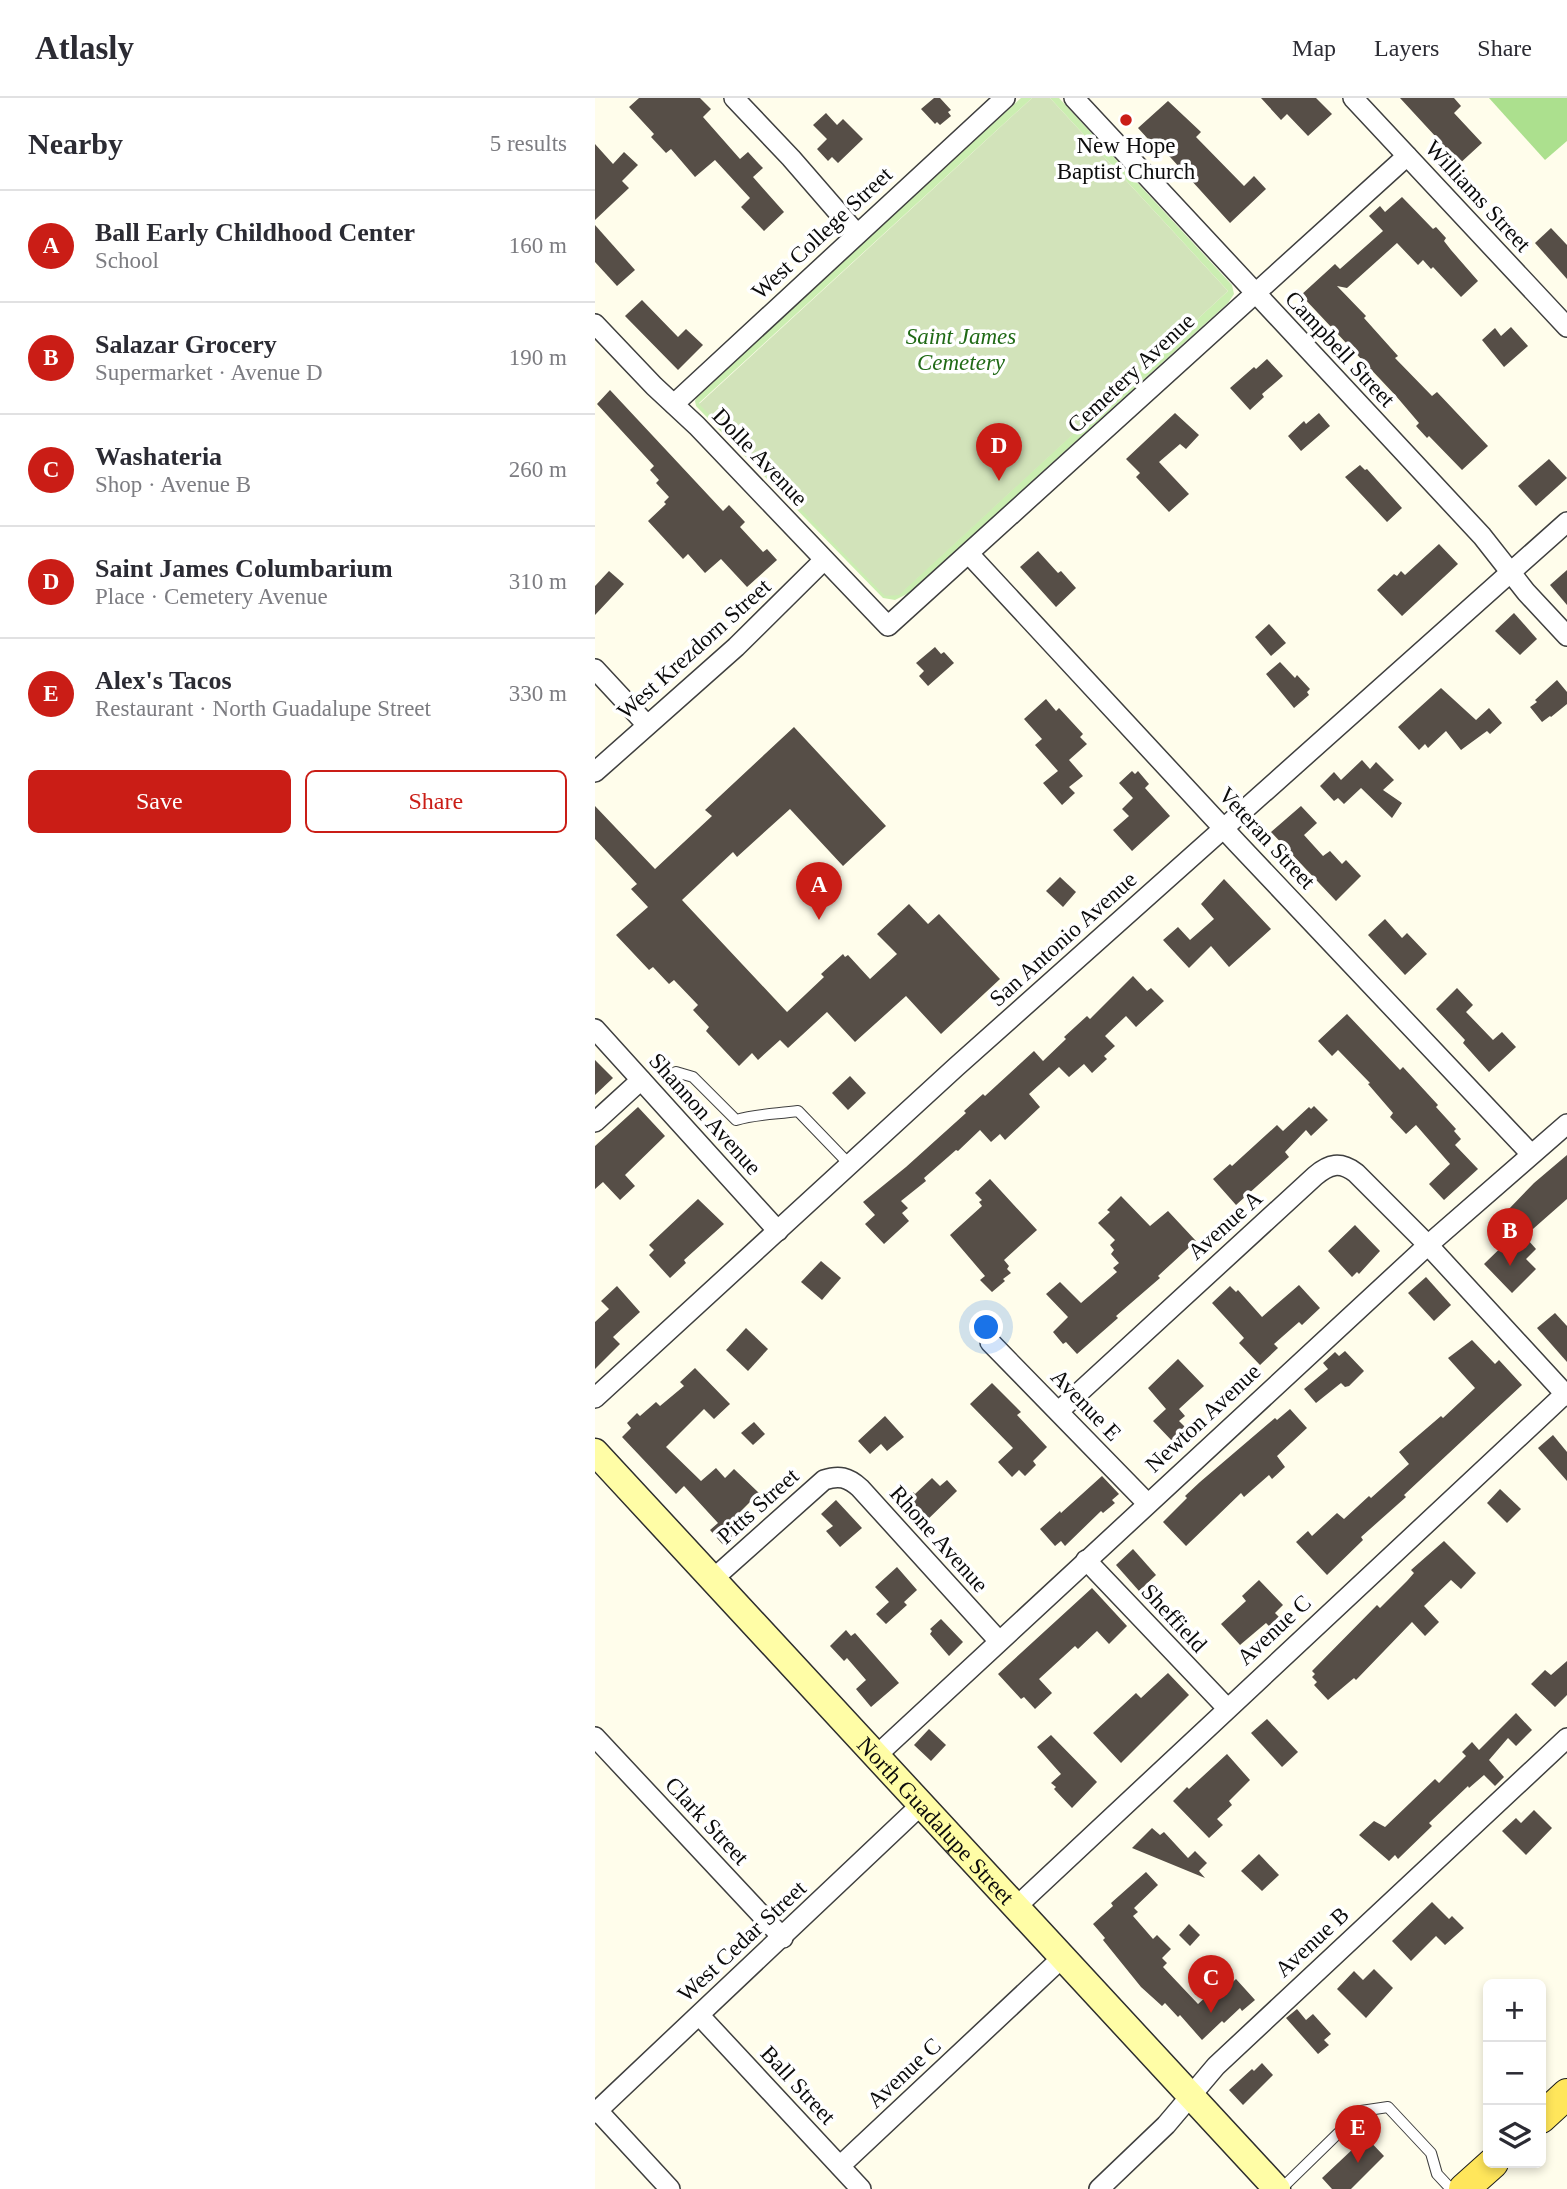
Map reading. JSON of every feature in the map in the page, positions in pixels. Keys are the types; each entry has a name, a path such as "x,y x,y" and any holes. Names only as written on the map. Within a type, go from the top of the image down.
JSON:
{"main road":[{"path":"1546,2113 1567,2094"},
{"path":"1464,2189 1487,2168"}],"street":[{"path":"734,98 857,234"},
{"name":"West College Street","path":"674,404 1005,98"},
{"name":"Campbell Street","path":"1074,98 1482,536 1526,592 1567,636"},
{"name":"Williams Street","path":"1353,98 1567,327"},
{"name":"Cemetery Avenue","path":"888,626 1407,156"},
{"name":"Dolle Avenue","path":"595,324 888,626"},
{"name":"San Antonio Avenue","path":"595,1398 996,1031 1567,522"},
{"name":"Veteran Street","path":"969,554 1531,1154"},
{"name":"West Krezdorn Street","path":"595,772 736,647 824,560"},
{"path":"595,669 647,725"},
{"name":"Shannon Avenue","path":"595,1029 778,1231"},
{"path":"595,1122 641,1080"},
{"name":"Newton Avenue","path":"877,1755 998,1640 1428,1245 1567,1124"},
{"name":"Avenue A","path":"1059,1410 1326,1167 1342,1165 1356,1173 1428,1245"},
{"path":"1428,1245 1566,1394"},
{"name":"Avenue E","path":"990,1342 1147,1503"},
{"name":"Avenue C","path":"1017,1906 1566,1394"},
{"name":"North Guadalupe Street","path":"595,1452 1279,2189"},
{"name":"Pitts Street","path":"713,1579 815,1487 824,1480 840,1477"},
{"name":"Rhone Avenue","path":"840,1477 860,1488 998,1640"},
{"name":"Sheffield","path":"1086,1560 1227,1708"},
{"name":"Clark Street","path":"595,1737 783,1938"},
{"name":"Avenue B","path":"1099,2189 1166,2125 1226,2056 1567,1738"},
{"name":"West Cedar Street","path":"596,2112 922,1804"},
{"name":"Avenue C","path":"840,2166 1063,1957"},
{"name":"Ball Street","path":"699,2016 861,2189"},
{"path":"596,2112 670,2189"}],"lane":[{"path":"676,1072 693,1077 736,1120 759,1114 798,1111 850,1164"},
{"path":"1279,2189 1361,2111 1388,2107 1431,2152 1437,2174 1451,2189"}],"green space":[{"path":"1021,98 1032,98 699,403 797,504 898,595 1228,291 1050,98 1059,98 1232,285 1234,294 1228,303 909,593 895,600 883,598 696,406 695,401 699,392"},
{"name":"Saint James Cemetery","path":"1032,98 1050,98 1228,291 899,595 885,596 699,404"},
{"path":"1489,98 1567,98 1567,141 1545,160"}],"building":[{"path":"639,98 700,98 711,109 703,117 740,159 748,152 763,168 753,177 784,212 764,231 741,207 750,198 715,160 695,177 671,149 666,153 651,137 654,134 629,107"},
{"path":"934,98 940,98 951,110 948,112 951,116 940,125 937,122 935,124 921,109"},
{"path":"1261,98 1316,98 1332,114 1308,136 1287,114 1281,120"},
{"path":"1400,98 1454,98 1461,106 1454,113 1482,143 1457,166 1445,152 1448,150"},
{"path":"1168,101 1201,132 1196,137 1244,186 1254,176 1266,189 1230,223 1161,147 1158,150 1138,128"},
{"path":"826,113 837,125 843,119 863,139 838,163 832,157 828,161 817,149 827,139 813,125"},
{"path":"595,144 613,164 624,152 638,165 622,181 629,188 595,220"},
{"path":"1402,197 1433,229 1436,227 1446,238 1444,241 1478,281 1461,297 1433,267 1431,269 1423,260 1418,265 1397,243 1347,288 1337,286 1366,316 1364,318 1398,356 1395,358 1432,396 1437,392 1488,446 1462,470 1429,436 1427,438 1416,426 1419,423 1396,396 1301,295 1335,264 1340,269 1383,231 1369,216 1380,206 1385,212"},
{"path":"595,225 635,270 617,286 595,262"},
{"path":"1551,228 1567,245 1567,279 1535,243"},
{"path":"642,300 678,337 686,329 703,345 678,370 625,316"},
{"path":"1511,327 1528,346 1504,367 1482,340 1495,328 1501,336"},
{"path":"1267,359 1283,376 1262,394 1264,397 1250,410 1230,388"},
{"path":"610,390 723,511 729,505 745,522 740,527 763,552 767,549 777,560 747,587 721,559 705,573 688,554 683,559 648,521 666,504 664,502 669,497 656,483 659,480 650,470 654,466 597,404"},
{"path":"1175,413 1199,435 1186,449 1180,444 1159,462 1189,494 1169,512 1136,477 1140,473 1126,459"},
{"path":"1319,413 1330,426 1301,451 1288,436 1304,421 1306,424"},
{"path":"1549,459 1567,478 1536,506 1518,486"},
{"path":"1360,465 1367,469 1402,508 1387,522 1345,477"},
{"path":"1439,544 1458,564 1402,616 1377,590 1394,574 1397,576 1401,571 1405,575"},
{"path":"1038,551 1076,588 1056,607 1020,567"},
{"path":"1567,570 1567,605 1550,585"},
{"path":"609,571 624,584 595,615 595,586"},
{"path":"1514,613 1537,639 1520,655 1495,631"},
{"path":"1269,624 1286,643 1271,656 1255,637"},
{"path":"935,647 954,663 928,686 919,676 924,671 916,663"},
{"path":"1280,662 1310,689 1307,692 1309,695 1294,708 1266,674"},
{"path":"1557,680 1567,692 1567,704 1542,722 1530,707"},
{"path":"1441,688 1476,720 1489,708 1502,723 1490,734 1487,731 1461,750 1446,731 1428,748 1425,744 1419,750 1398,727"},
{"path":"1046,699 1056,711 1059,708 1083,734 1080,737 1087,744 1069,760 1083,776 1069,787 1075,793 1062,805 1043,783 1058,771 1035,745 1042,739 1024,719"},
{"path":"794,727 886,826 843,866 790,809 737,857 733,852 682,900 787,1012 824,977 821,974 843,954 845,957 848,955 870,979 897,954 877,934 909,904 928,924 939,914 1000,979 941,1034 906,996 855,1042 827,1012 788,1048 780,1040 758,1060 752,1053 739,1066 706,1031 709,1027 693,1010 698,1005 674,980 669,984 653,967 649,970 616,935 648,907 631,889 637,884 595,839 595,806 655,869 712,816 705,810"},
{"path":"1362,760 1370,769 1376,762 1394,780 1383,790 1402,803 1392,818 1361,788 1344,804 1338,798 1334,801 1320,786 1334,772 1341,780"},
{"path":"1132,771 1135,774 1138,771 1149,784 1145,788 1170,816 1132,851 1113,830 1129,816 1122,809 1133,798 1119,783"},
{"path":"1301,806 1317,823 1304,835 1323,856 1330,851 1342,864 1346,860 1361,876 1336,901 1271,832"},
{"path":"1060,877 1076,892 1063,907 1046,891"},
{"path":"1224,879 1271,929 1229,967 1211,946 1189,968 1163,940 1178,927 1190,940 1214,919 1201,904"},
{"path":"1385,919 1402,938 1407,933 1427,954 1405,975 1368,935"},
{"path":"1133,976 1147,991 1151,988 1164,1001 1136,1027 1126,1016 1105,1036 1115,1046 1104,1056 1107,1059 1092,1073 1084,1064 1069,1077 1059,1067 1029,1094 1040,1107 1005,1140 1000,1134 991,1142 980,1130 956,1150 924,1178 926,1181 901,1201 908,1208 902,1213 909,1221 884,1244 865,1224 875,1215 863,1202 906,1167 966,1113 964,1111 983,1094 985,1096 1034,1051 1043,1061 1066,1039 1064,1037 1087,1016 1090,1019"},
{"path":"1457,988 1473,1005 1466,1012 1493,1040 1502,1032 1516,1047 1489,1072 1463,1043 1465,1040 1436,1009"},
{"path":"1347,1014 1400,1070 1403,1067 1438,1105 1436,1107 1456,1129 1454,1131 1461,1139 1455,1145 1478,1169 1444,1200 1429,1184 1450,1164 1416,1125 1406,1134 1390,1117 1393,1113 1368,1084 1370,1083 1338,1050 1332,1056 1318,1041"},
{"path":"595,1060 613,1078 595,1095"},
{"path":"850,1076 866,1093 848,1110 832,1093"},
{"path":"1314,1106 1328,1120 1311,1136 1306,1130 1285,1152 1289,1157 1236,1205 1213,1179 1230,1164 1232,1166 1277,1125 1283,1131 1309,1107 1311,1109"},
{"path":"638,1107 665,1136 625,1175 635,1186 620,1200 603,1182 595,1189 595,1146"},
{"path":"1567,1155 1567,1199 1525,1236 1507,1217 1509,1215 1506,1212"},
{"path":"990,1179 1037,1230 1004,1260 1011,1273 992,1292 980,1280 985,1276 950,1235 982,1206 979,1202 982,1200 975,1193"},
{"path":"1121,1196 1150,1226 1168,1211 1196,1241 1158,1276 1160,1278 1116,1316 1118,1318 1077,1354 1053,1332 1068,1317 1046,1294 1060,1282 1081,1303 1117,1272 1113,1268 1119,1263 1111,1254 1114,1250 1110,1245 1115,1240 1098,1223"},
{"path":"698,1199 724,1224 684,1260 686,1263 670,1278 649,1255 654,1250 649,1245"},
{"path":"1355,1225 1380,1251 1359,1274 1357,1272 1352,1277 1328,1251"},
{"path":"1519,1230 1536,1249 1526,1259 1536,1269 1512,1293 1484,1264"},
{"path":"821,1261 841,1278 822,1300 801,1282"},
{"path":"1426,1277 1451,1305 1434,1321 1408,1293"},
{"path":"1299,1285 1320,1308 1302,1325 1299,1322 1274,1344 1278,1348 1260,1365 1239,1343 1244,1338 1212,1303 1230,1286 1236,1292 1238,1290 1262,1317"},
{"path":"617,1286 640,1312 613,1337 620,1344 595,1369 595,1322 609,1309 601,1301"},
{"path":"1555,1313 1567,1326 1567,1362 1537,1328"},
{"path":"746,1328 768,1349 748,1371 726,1350"},
{"path":"1472,1340 1495,1364 1499,1360 1522,1385 1404,1495 1406,1497 1361,1537 1363,1540 1327,1575 1296,1542 1308,1531 1312,1536 1337,1513 1344,1519 1409,1464 1399,1452 1441,1416 1443,1418 1475,1388 1448,1358"},
{"path":"1345,1351 1364,1371 1349,1386 1345,1387 1341,1383 1316,1403 1304,1389 1328,1369 1323,1363 1335,1352 1339,1356"},
{"path":"1178,1359 1204,1386 1179,1409 1185,1416 1179,1421 1187,1429 1174,1443 1153,1421 1166,1409 1148,1388"},
{"path":"695,1368 730,1404 714,1419 704,1409 666,1447 701,1481 716,1468 725,1478 734,1469 759,1493 737,1515 747,1527 725,1547 710,1530 718,1523 684,1486 676,1494 622,1437 631,1428 627,1423 637,1413 640,1416 656,1402 660,1406 684,1386 680,1382"},
{"path":"992,1383 1021,1412 1017,1415 1047,1447 1033,1461 1036,1465 1025,1476 1019,1470 1012,1477 998,1462 1013,1448 970,1404"},
{"path":"1290,1409 1307,1428 1277,1456 1285,1467 1272,1479 1269,1475 1244,1497 1241,1493 1186,1546 1163,1522 1200,1482 1275,1418 1277,1420"},
{"path":"885,1416 904,1437 887,1451 881,1444 870,1454 858,1441"},
{"path":"754,1422 765,1434 753,1445 741,1433"},
{"path":"1553,1435 1567,1452 1567,1481 1538,1448"},
{"path":"1102,1476 1119,1494 1112,1500 1115,1503 1103,1513 1101,1511 1065,1546 1061,1541 1055,1546 1040,1529"},
{"path":"932,1478 940,1486 947,1480 957,1491 922,1525 901,1503"},
{"path":"1500,1489 1521,1509 1507,1523 1487,1503"},
{"path":"836,1500 862,1528 840,1547 826,1531 833,1526 821,1514"},
{"path":"1444,1541 1476,1573 1461,1589 1451,1580 1424,1606 1439,1622 1425,1636 1412,1622 1356,1680 1354,1678 1328,1700 1314,1685 1317,1682 1312,1677 1315,1674 1312,1671 1377,1605 1380,1608 1414,1573 1411,1570"},
{"path":"1133,1549 1156,1575 1139,1591 1116,1565"},
{"path":"897,1567 917,1590 904,1602 907,1605 886,1624 876,1614 889,1602 875,1587"},
{"path":"1259,1580 1283,1605 1275,1613 1279,1617 1269,1626 1266,1623 1240,1645 1221,1624 1246,1601 1242,1596"},
{"path":"1092,1588 1127,1626 1109,1644 1097,1631 1078,1649 1075,1646 1039,1679 1052,1693 1035,1709 1024,1697 1021,1699 998,1674"},
{"path":"941,1619 963,1642 949,1656 930,1634 930,1629"},
{"path":"846,1630 851,1636 855,1633 899,1683 871,1707 856,1689 866,1680 847,1658 844,1661 830,1646"},
{"path":"1567,1661 1567,1695 1555,1707 1531,1684 1545,1670 1551,1675"},
{"path":"1168,1673 1189,1695 1121,1763 1093,1733 1136,1693 1141,1698"},
{"path":"1516,1713 1532,1730 1516,1746 1508,1738 1489,1760 1504,1777 1495,1786 1484,1775 1469,1788 1468,1786 1429,1823 1432,1826 1398,1859 1395,1855 1389,1861 1359,1835 1374,1821 1385,1827 1435,1779 1439,1783 1466,1756 1462,1752 1472,1742 1479,1750"},
{"path":"1267,1719 1298,1752 1282,1767 1251,1733"},
{"path":"929,1729 946,1745 931,1761 914,1745"},
{"path":"1051,1735 1097,1782 1072,1808 1051,1783 1061,1774 1037,1747"},
{"path":"1227,1754 1250,1780 1229,1801 1232,1805 1217,1819 1223,1825 1209,1838 1173,1801"},
{"path":"1534,1810 1552,1828 1526,1855 1502,1831 1516,1818 1521,1823"},
{"path":"1152,1828 1160,1835 1164,1832 1188,1858 1195,1851 1207,1863 1199,1871 1205,1878 1132,1848"},
{"path":"1259,1854 1279,1875 1262,1891 1241,1871"},
{"path":"1146,1872 1158,1885 1134,1908 1138,1912 1133,1916 1153,1939 1157,1935 1171,1949 1162,1958 1167,1963 1163,1967 1198,2004 1217,1987 1222,1992 1236,1979 1255,2000 1242,2011 1240,2008 1224,2023 1222,2021 1202,2040 1180,2015 1178,2017 1165,2003 1162,2006 1141,1987 1093,1924 1113,1906 1111,1903"},
{"path":"1432,1902 1449,1919 1452,1916 1464,1928 1445,1945 1436,1936 1411,1961 1392,1941"},
{"path":"1189,1924 1200,1935 1190,1946 1179,1935"},
{"path":"1374,1969 1393,1988 1366,2018 1337,1989 1354,1971 1363,1980"},
{"path":"1297,2009 1306,2020 1313,2014 1331,2034 1324,2040 1329,2045 1318,2054 1286,2018"},
{"path":"1262,2063 1273,2075 1243,2105 1229,2090"},
{"path":"1363,2134 1384,2156 1351,2189 1332,2189 1322,2178 1355,2147 1353,2145"}],"place":[{"name":"New Hope Baptist Church","path":"1126,120"},
{"name":"Saint James Columbarium","path":"999,481"},
{"name":"Ball Early Childhood Center","path":"819,920"},
{"name":"Salazar Grocery","path":"1510,1266"},
{"name":"Washateria","path":"1211,2013"},
{"name":"Alex's Tacos","path":"1358,2163"}]}
